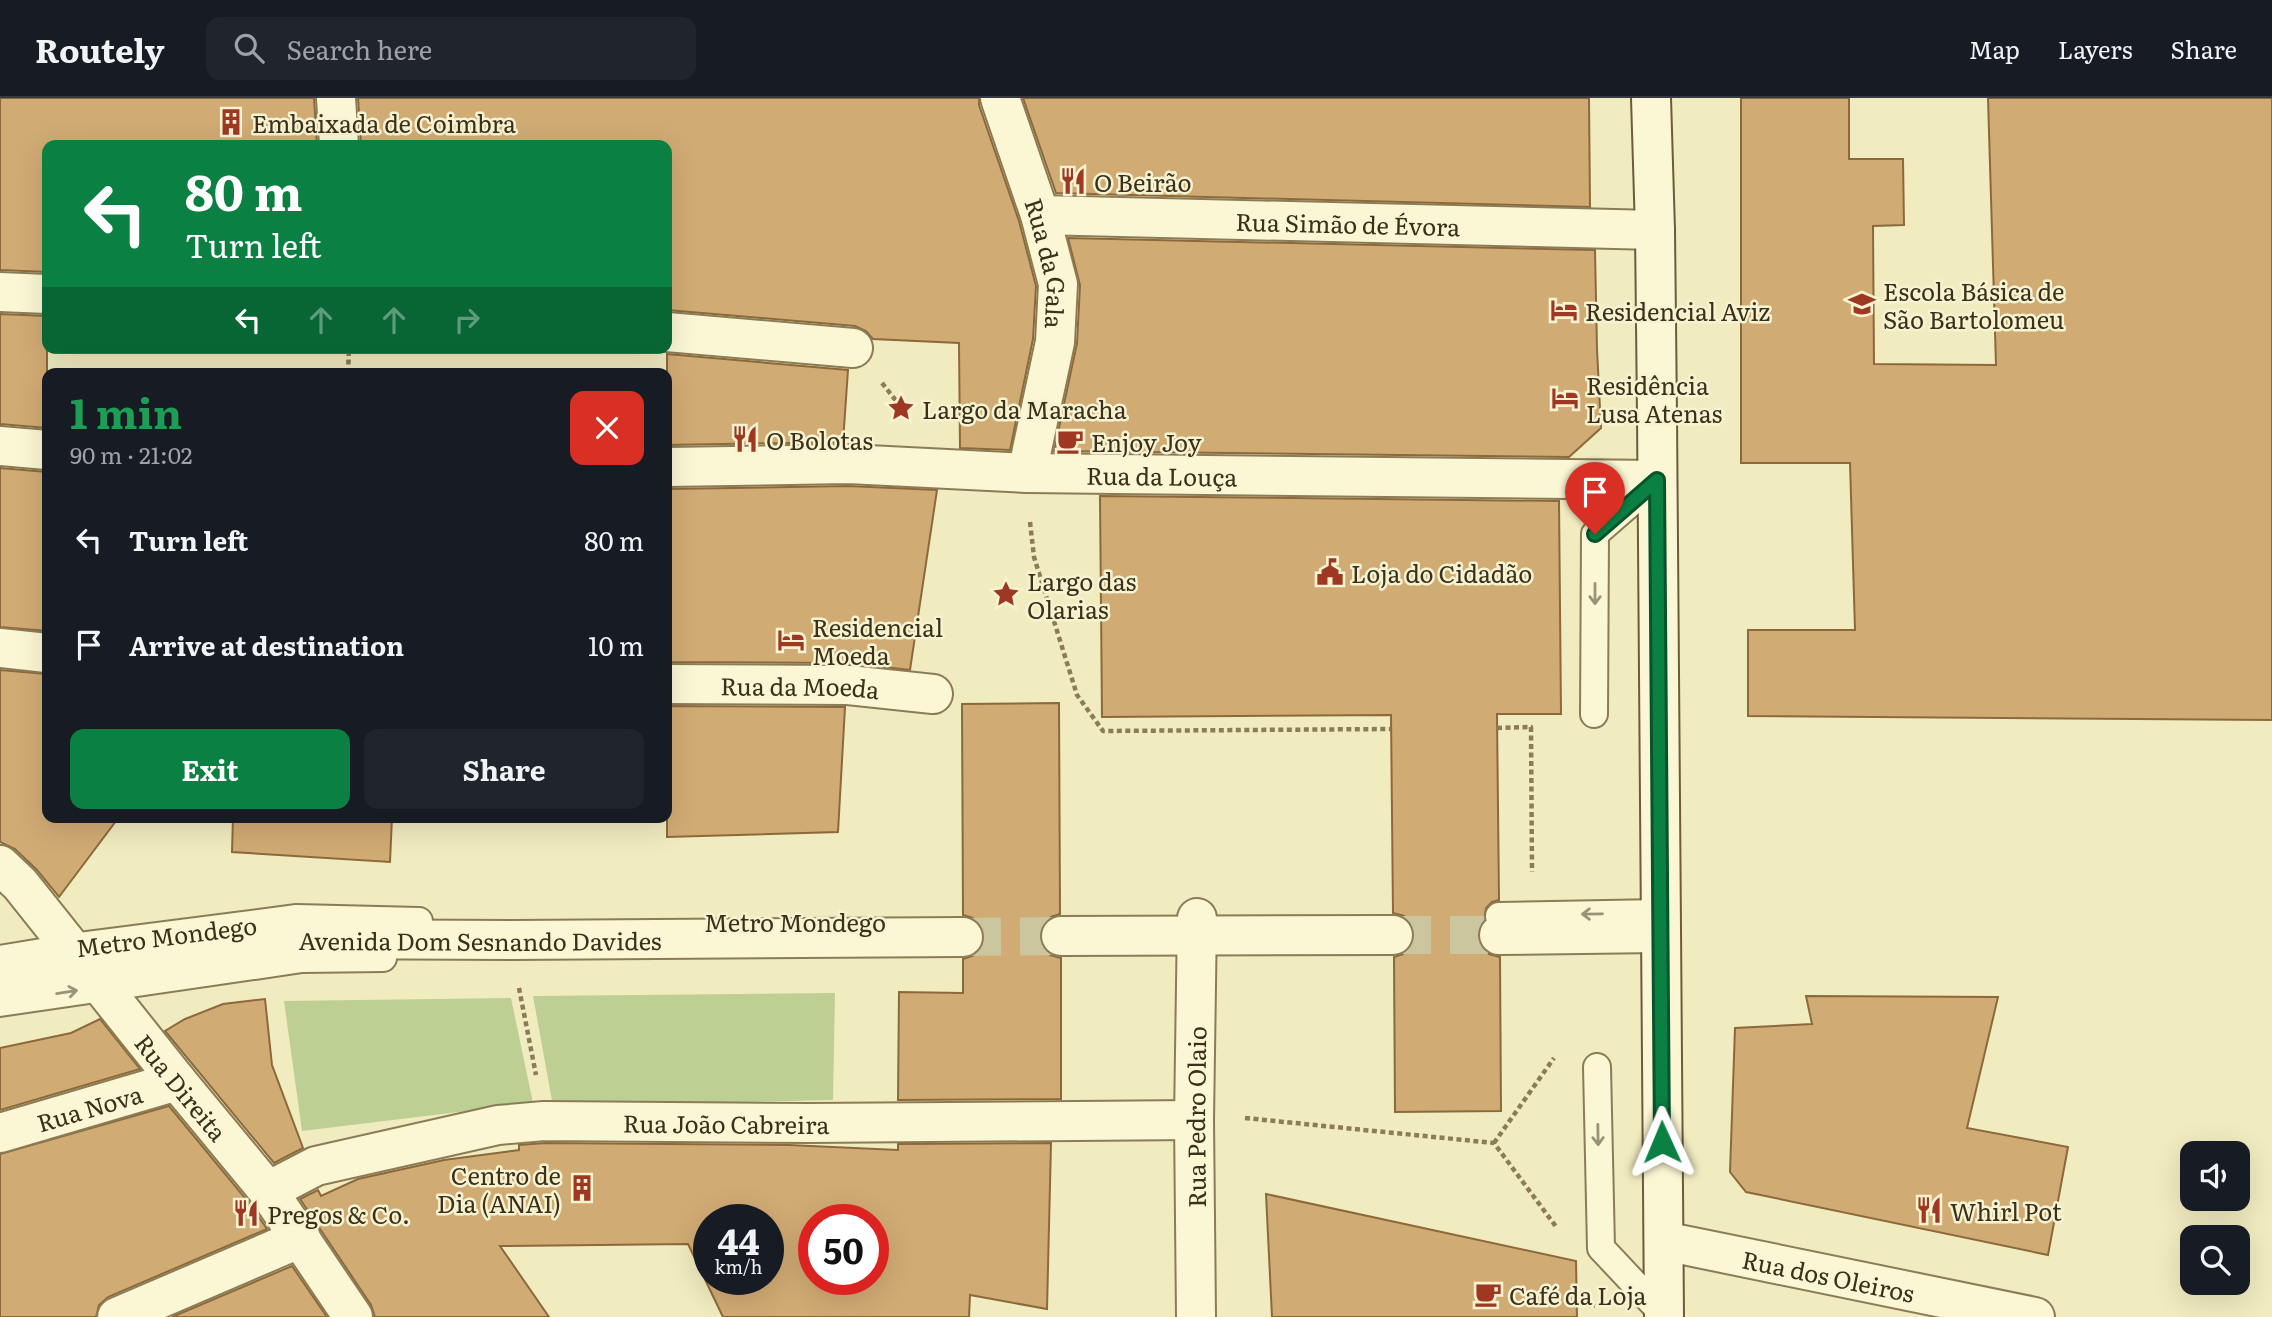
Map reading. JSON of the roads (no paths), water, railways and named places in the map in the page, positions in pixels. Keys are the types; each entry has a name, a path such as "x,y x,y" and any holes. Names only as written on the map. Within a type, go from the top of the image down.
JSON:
{"street":[{"path":"337,98 339,140"},
{"name":"Rua da Gala","path":"1000,98 1040,215 1058,284 1055,342 1027,473"},
{"path":"1651,99 1655,230 1664,1316"},
{"name":"Rua Simão de Évora","path":"1040,215 1655,230"},
{"path":"0,292 42,294"},
{"path":"672,332 853,348"},
{"path":"0,446 42,450"},
{"name":"Rua da Louça","path":"672,467 848,464 1027,473 1657,480"},
{"path":"0,648 42,652"},
{"name":"Rua da Moeda","path":"672,684 848,685 933,694"},
{"name":"Rua Direita","path":"0,865 20,884 268,1191 353,1317"},
{"path":"1499,934 1660,933"},
{"name":"Rua Pedro Olaio","path":"1196,1317 1194,1119 1197,935"},
{"path":"1061,936 1393,935"},
{"name":"Avenida Dom Sesnando Davides","path":"0,981 299,939 963,936"},
{"name":"Rua Nova","path":"0,1133 177,1081"},
{"name":"Rua João Cabreira","path":"268,1191 316,1166 498,1125 544,1121 810,1124 1194,1119"},
{"path":"117,1317 301,1238"},
{"name":"Rua dos Oleiros","path":"1664,1241 2035,1317"}],"lane":[{"path":"1594,714 1595,534 1657,480"},
{"path":"1499,934 1532,915 1660,933"},
{"path":"0,1003 88,967 302,958 514,958 963,936"},
{"name":"Metro Mondego","path":"0,959 88,967"},
{"path":"1597,1067 1601,1248 1664,1316"}],"tunnel":[{"path":"1393,935 1499,935"},
{"path":"963,937 1061,936"}],"place":[{"name":"Embaixada de Coimbra","path":"231,122"},
{"name":"O Beirão","path":"1073,181"},
{"name":"Escola Básica de São Bartolomeu","path":"1862,304"},
{"name":"Residencial Aviz","path":"1564,310"},
{"name":"Residência Lusa Atenas","path":"1565,398"},
{"name":"Largo da Maracha","path":"901,408"},
{"name":"O Bolotas","path":"745,439"},
{"name":"Enjoy Joy","path":"1070,441"},
{"name":"Loja do Cidadão","path":"1330,572"},
{"name":"Largo das Olarias","path":"1006,594"},
{"name":"Residencial Moeda","path":"791,640"},
{"name":"Centro de Dia (ANAI)","path":"582,1188"},
{"name":"Whirl Pot","path":"1929,1210"},
{"name":"Pregos & Co.","path":"246,1213"},
{"name":"Café da Loja","path":"1488,1294"}]}
